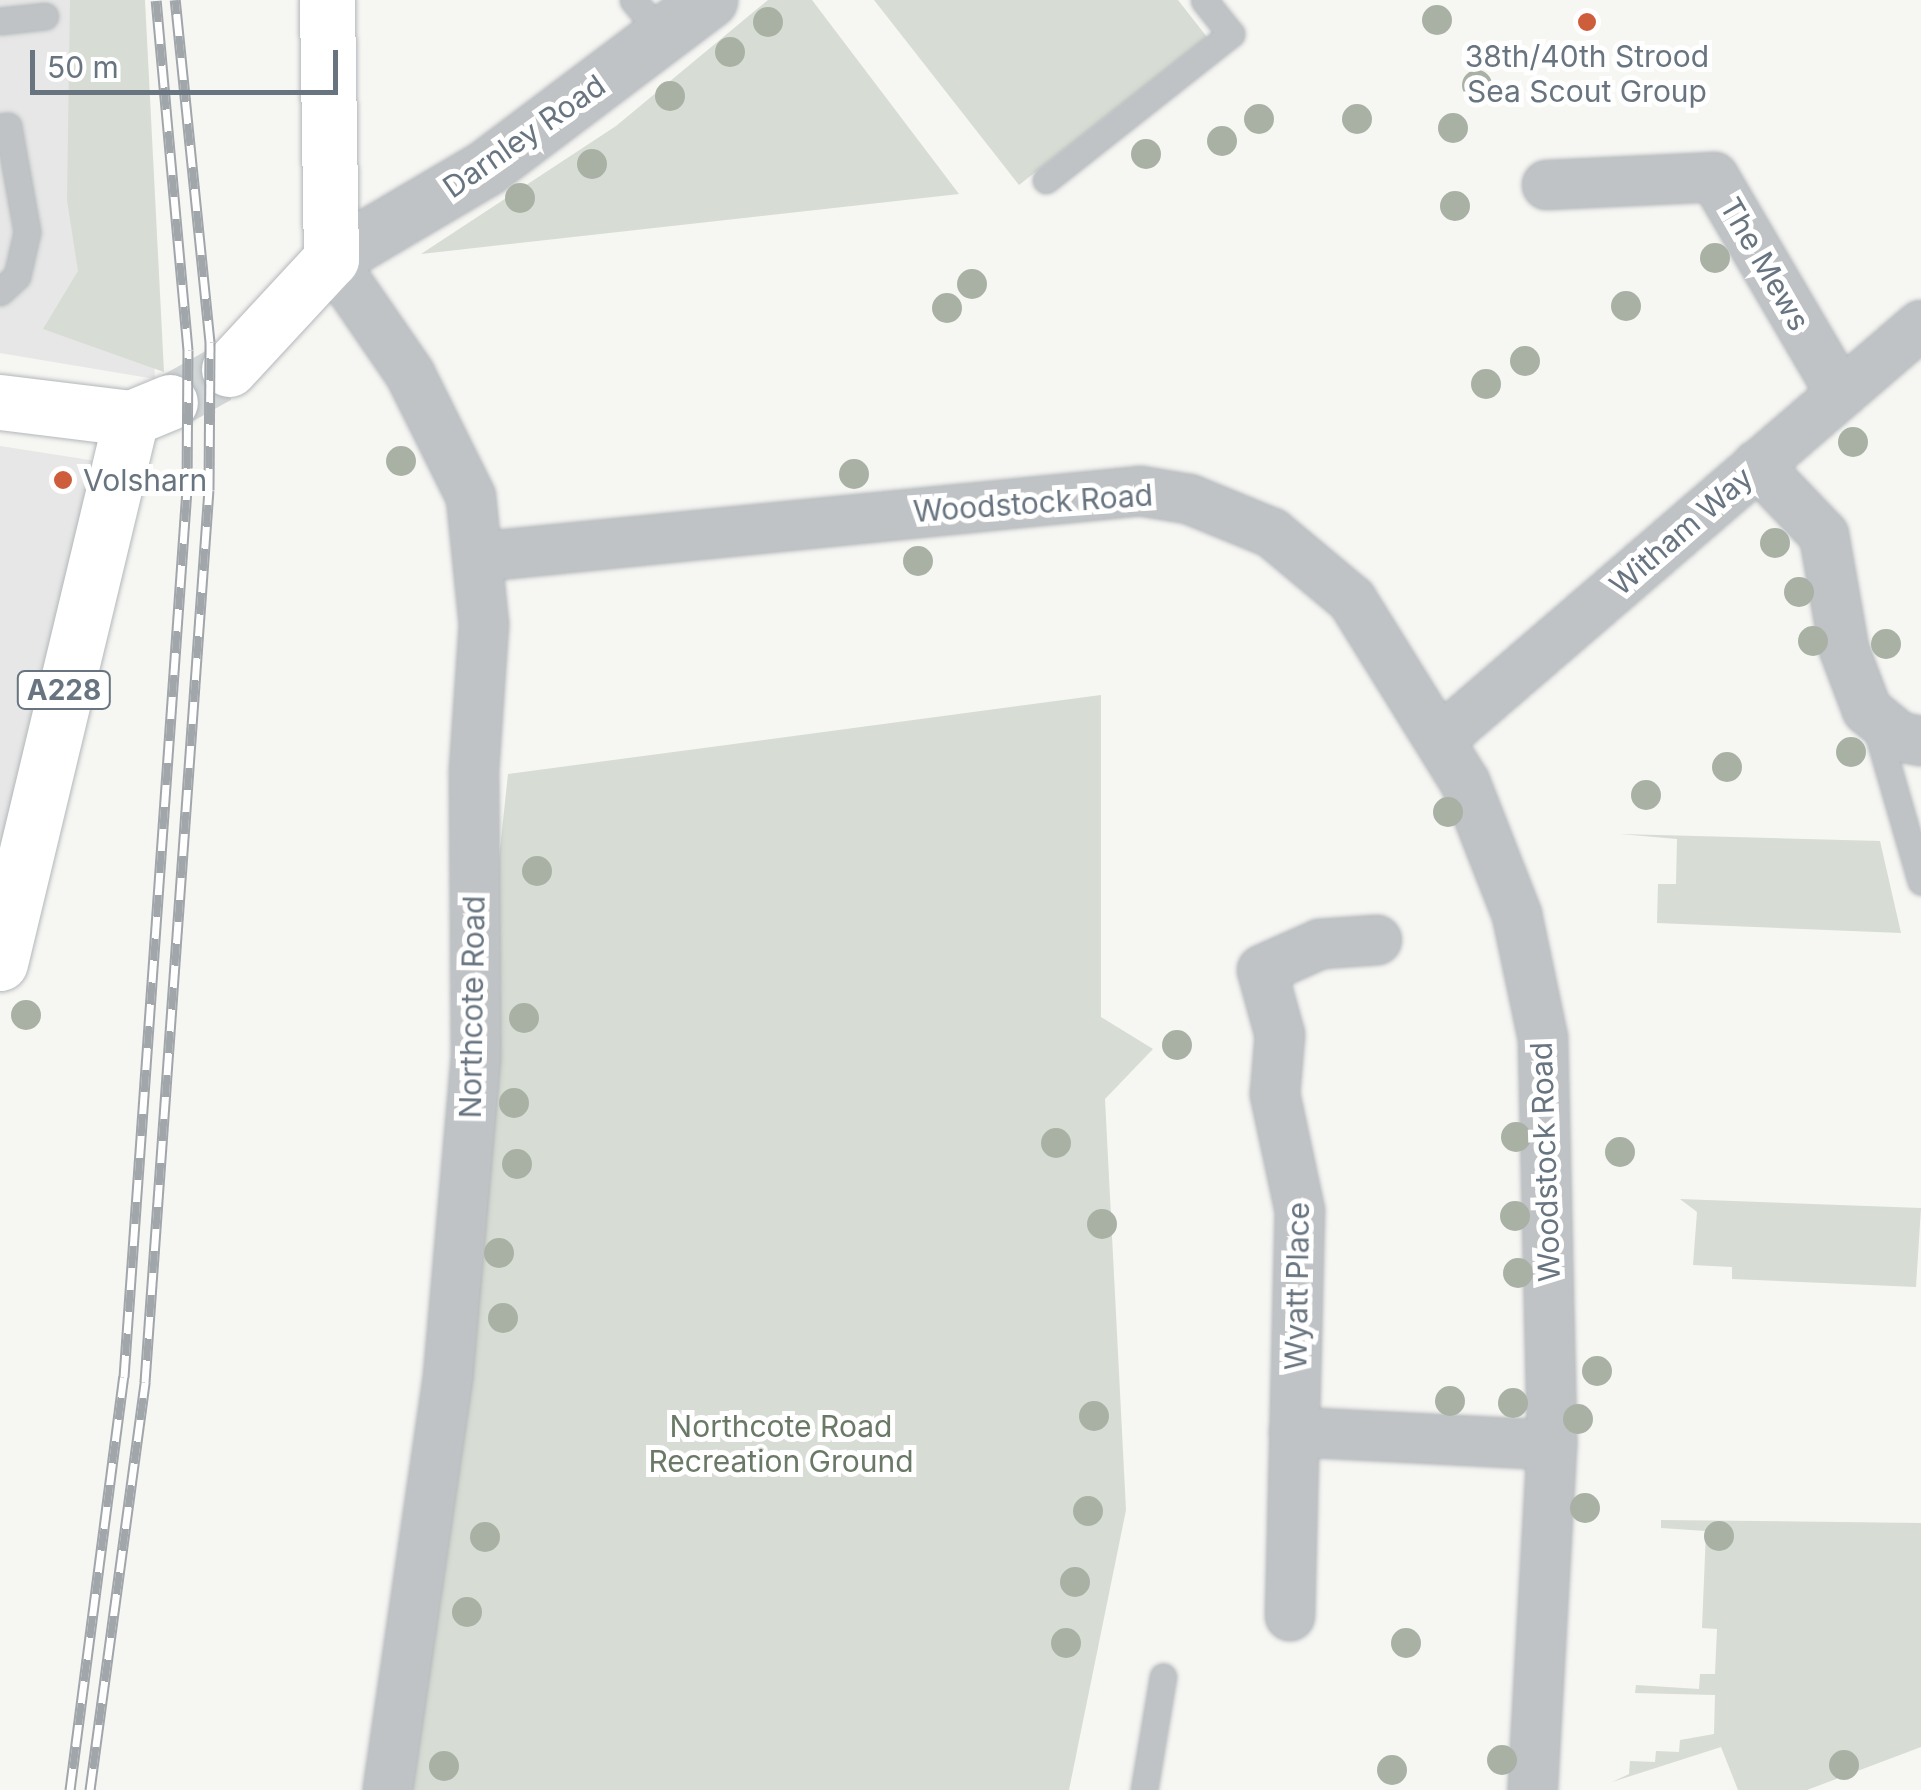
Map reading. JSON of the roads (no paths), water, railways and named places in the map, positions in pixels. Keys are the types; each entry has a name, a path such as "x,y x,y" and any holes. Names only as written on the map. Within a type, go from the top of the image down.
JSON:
{"main road":[{"path":"230,369 331,260 327,0"},
{"name":"A228","path":"0,402 150,410 0,963"}],"street":[{"name":"Darnley Road","path":"331,260 487,166 648,18 708,0"},
{"name":"The Mews","path":"1548,186 1714,177 1839,391"},
{"name":"Northcote Road","path":"331,260 446,441 471,497 478,557 476,1057 448,1377 388,1790"},
{"name":"Witham Way","path":"1442,738 1921,324"},
{"path":"1757,465 1824,535 1844,650 1874,718 1921,741"},
{"name":"Woodstock Road","path":"478,557 527,555 1100,492 1166,494 1261,528 1316,561 1362,612 1442,738 1503,872 1543,1038 1552,1445 1534,1790"},
{"name":"Wyatt Place","path":"1290,1616 1299,1191 1275,1094 1280,1041 1262,970 1320,944 1377,940"},
{"path":"1294,1432 1552,1445"}],"lane":[{"path":"1046,180 1231,34 1204,0"},
{"path":"0,21 45,16"},
{"path":"0,126 8,126 27,232 17,276 0,292"},
{"path":"1874,718 1921,882"},
{"path":"1144,1790 1163,1677"}],"tunnel":[{"path":"170,402 229,369"}],"railway":[{"path":"70,1790 124,1377 187,490 188,350 156,0"},
{"path":"90,1790 145,1382 209,490 210,342 175,0"}],"place":[{"name":"38th/40th Strood Sea Scout Group","path":"1587,22"},
{"name":"Volsharn","path":"63,480"}],"park label":[{"name":"Northcote Road Recreation Ground","path":"781,1443"}]}
